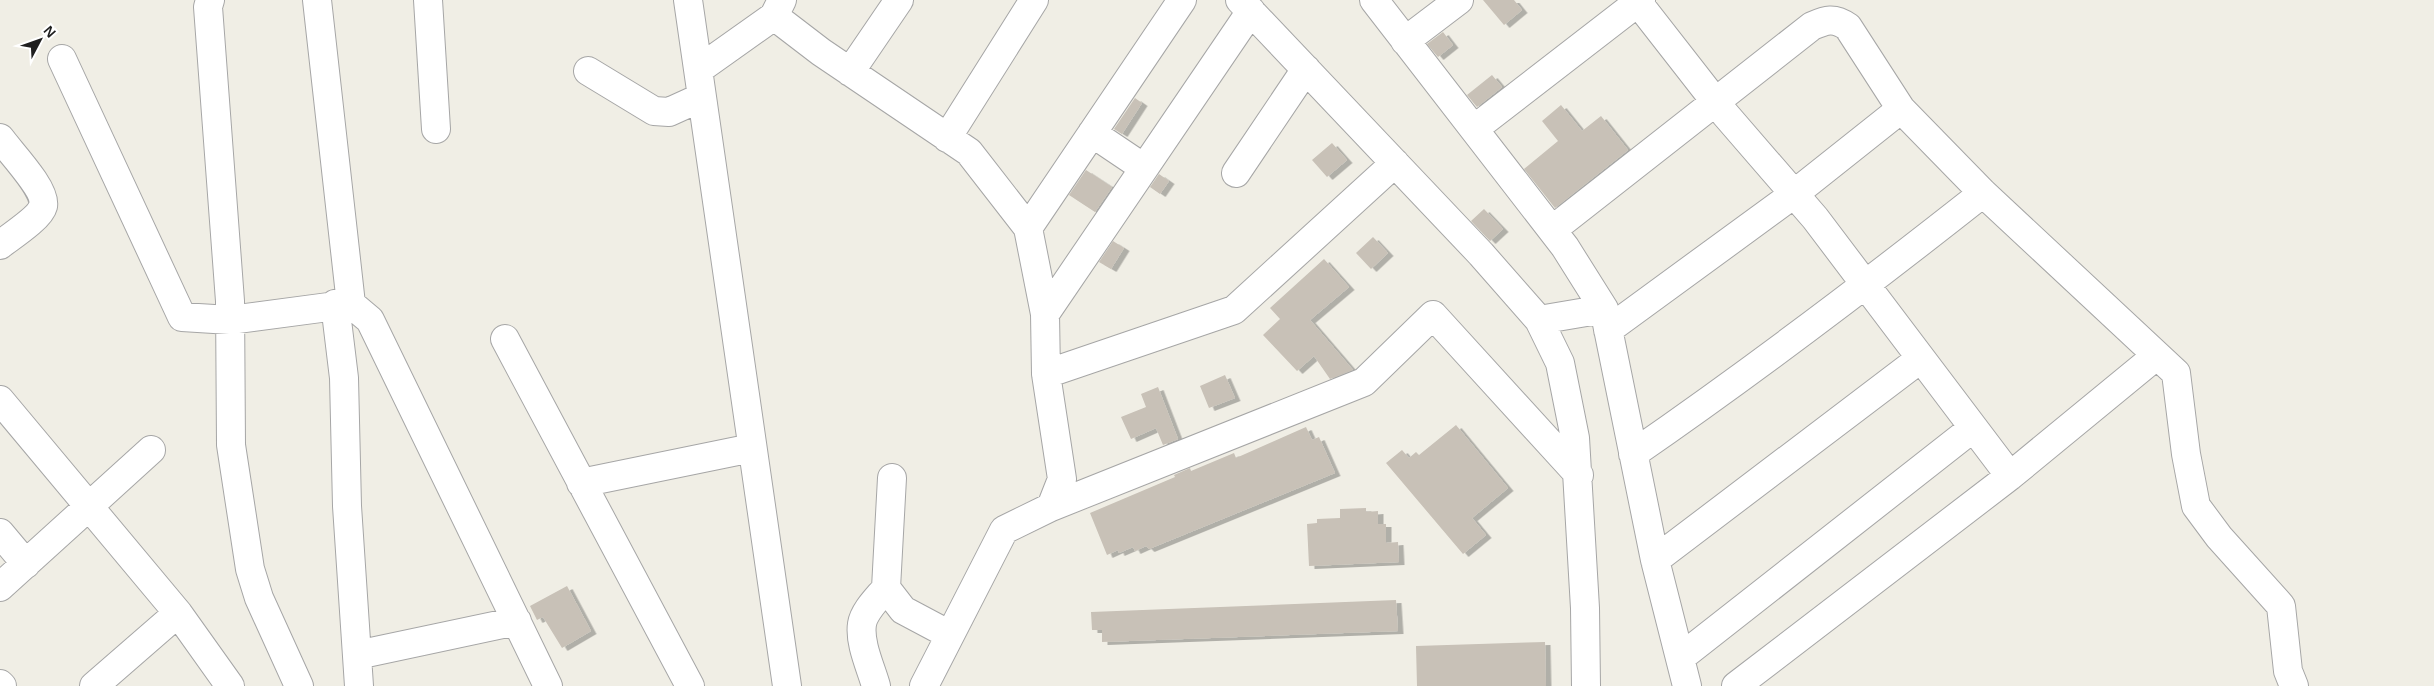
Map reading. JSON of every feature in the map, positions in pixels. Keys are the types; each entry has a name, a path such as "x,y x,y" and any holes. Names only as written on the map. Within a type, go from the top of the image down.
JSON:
{"street":[{"path":"210,0 208,7 230,320 231,445 250,569 259,598 299,686"},
{"path":"317,0 343,304 347,506 359,686"},
{"path":"428,0 436,129"},
{"path":"688,0 787,686"},
{"path":"850,72 899,0"},
{"path":"947,138 1034,0"},
{"path":"1028,228 1182,0"},
{"path":"1374,0 1552,230 1606,319 1655,560 1687,686"},
{"path":"1405,40 1459,0"},
{"path":"1474,129 1638,1 1715,101 1794,194 2010,476"},
{"path":"1045,314 1144,168 1246,6 1539,320 1560,363 1575,438 1579,475 1586,686"},
{"path":"698,70 778,8 850,72 969,152 1028,228 1045,314 1046,374 1062,479 1051,507"},
{"path":"1552,230 1812,26 1826,20 1838,20 1848,27 1901,109 1983,193 2176,373 2186,454 2196,506 2219,537 2281,606 2288,671 2294,686"},
{"path":"62,60 182,317 230,320 343,304 370,320 548,686"},
{"path":"1236,173 1306,69"},
{"path":"588,70 654,111 669,112 702,97"},
{"path":"1539,320 1606,319 1794,194 1901,109"},
{"path":"1092,133 1144,168"},
{"path":"0,138 42,194 43,206 38,214 0,245"},
{"path":"1046,374 1234,310 1394,163"},
{"path":"1633,454 1722,393 1983,193"},
{"path":"924,686 1004,530 1051,507 1364,382 1433,315 1579,475"},
{"path":"505,339 690,686"},
{"path":"1736,686 2010,476 2156,356"},
{"path":"1655,560 1920,359"},
{"path":"0,400 178,613 230,686"},
{"path":"1680,658 1973,428"},
{"path":"581,483 752,448"},
{"path":"0,587 151,450"},
{"path":"876,686 864,644 862,625 866,614 886,588 892,478"},
{"path":"0,533 26,564"},
{"path":"886,588 903,610 950,635"},
{"path":"94,686 178,613"},
{"path":"357,655 517,621"}],"building":[{"path":"1483,0 1514,0 1522,10 1504,25"},
{"path":"1443,32 1453,45 1438,57 1427,44"},
{"path":"1492,75 1502,87 1477,107 1467,95"},
{"path":"1135,98 1142,103 1122,134 1114,129"},
{"path":"1561,105 1582,131 1601,116 1628,150 1555,208 1524,169 1558,141 1542,121"},
{"path":"1332,143 1347,160 1327,177 1312,160"},
{"path":"1086,170 1112,187 1095,212 1069,195"},
{"path":"1159,174 1169,181 1160,194 1150,187"},
{"path":"1484,209 1503,229 1490,241 1471,221"},
{"path":"1373,237 1388,253 1371,269 1356,253"},
{"path":"1113,241 1124,248 1111,269 1099,262"},
{"path":"1324,259 1349,287 1310,320 1353,370 1330,379 1314,356 1297,371 1263,335 1280,319 1270,308"},
{"path":"1225,375 1235,398 1209,408 1200,386"},
{"path":"1158,387 1178,439 1163,445 1156,428 1131,439 1121,417 1146,407 1141,394"},
{"path":"1456,425 1508,488 1472,518 1486,535 1463,554 1386,463 1402,450 1409,458 1416,452 1419,455"},
{"path":"1306,427 1312,440 1319,437 1335,473 1149,549 1146,546 1135,551 1133,547 1119,553 1118,550 1107,555 1090,513 1175,477 1174,475 1190,468 1191,471 1234,453 1236,458"},
{"path":"1366,508 1366,512 1378,511 1378,524 1386,524 1386,543 1398,542 1399,562 1309,566 1307,524 1317,523 1317,519 1340,518 1340,509"},
{"path":"567,586 591,631 562,648 543,617 537,620 530,606"},
{"path":"1396,600 1398,631 1102,642 1102,630 1092,630 1091,612"},
{"path":"1545,642 1546,686 1417,686 1416,646"}]}
